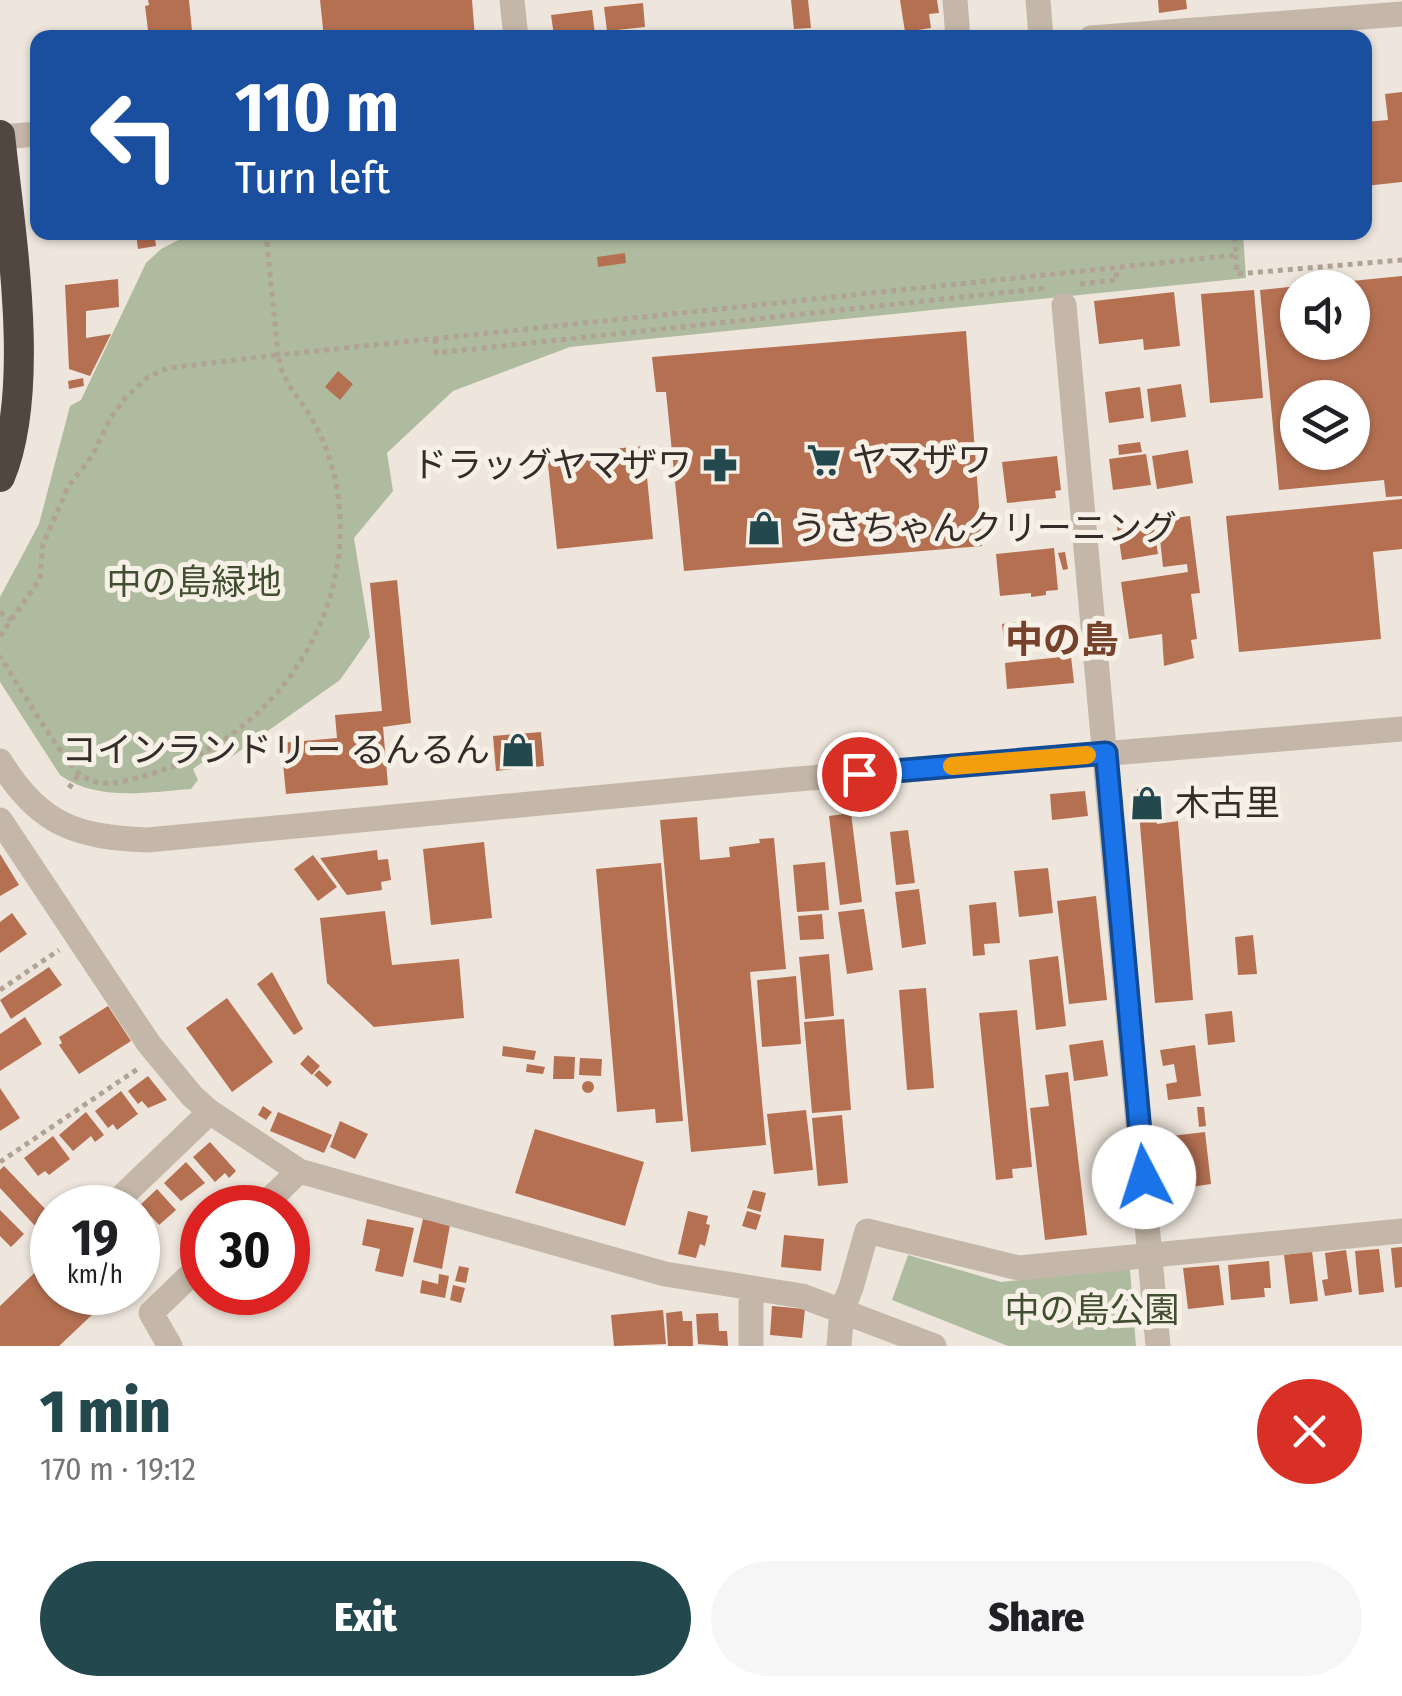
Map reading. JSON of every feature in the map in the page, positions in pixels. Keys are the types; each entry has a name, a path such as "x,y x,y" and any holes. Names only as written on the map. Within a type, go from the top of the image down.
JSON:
{"highway":[{"path":"0,136 18,351 15,408 0,477"}],"street":[{"path":"512,0 515,30"},
{"path":"955,0 957,30"},
{"path":"1038,0 1040,30"},
{"path":"1195,30 1402,14"},
{"path":"0,136 30,134"},
{"path":"1064,304 1158,1346"},
{"path":"0,761 35,806 64,825 88,835 147,840 1402,729"},
{"path":"0,820 158,1055 210,1112 299,1171 665,1274 802,1296 934,1346"},
{"path":"134,1185 210,1112"},
{"path":"285,1185 299,1171"},
{"path":"839,1346 842,1310 867,1231 1019,1268 1402,1231"},
{"path":"170,1346 151,1314 180,1286"},
{"path":"751,1288 751,1346"}],"path":[{"path":"0,656 79,774 110,785 183,762 224,741 296,672 330,603 339,558 341,508 328,454 310,416 281,373 267,240"},
{"path":"1235,240 1237,274 1402,260"},
{"path":"0,636 40,579 43,544 68,487 92,456 110,419 126,396 168,368 1236,256"},
{"path":"1096,282 1117,280 1116,268"},
{"path":"435,339 436,353 1062,286 1064,304"},
{"path":"0,612 11,620"},
{"path":"69,788 79,774"},
{"path":"0,990 78,937"},
{"path":"0,1162 158,1055"}],"green space":[{"name":"中の島緑地","path":"178,240 1243,240 1246,278 570,347 453,391 387,453 393,491 354,538 370,637 340,680 224,762 221,749 193,769 198,780 191,789 107,792 60,775 0,682 0,597 39,524 70,406 81,400 146,263"},
{"name":"中の島公園","path":"908,1255 1001,1282 1130,1269 1136,1346 1008,1346 892,1300"}],"building":[{"path":"148,0 189,0 192,30 148,30 145,6 149,5"},
{"path":"320,0 472,0 474,30 323,30"},
{"path":"791,0 808,0 811,28 794,29"},
{"path":"900,0 937,0 939,13 929,14 931,28 905,30"},
{"path":"1158,0 1186,0 1187,9 1159,13"},
{"path":"643,3 645,27 607,30 604,7"},
{"path":"592,10 594,30 553,30 551,15"},
{"path":"1402,92 1402,182 1372,185 1372,121 1388,120 1385,94"},
{"path":"137,240 155,240 156,246 138,249"},
{"path":"625,253 626,263 598,267 597,257"},
{"path":"1402,276 1402,496 1386,497 1384,480 1279,490 1260,290 1280,288 1280,360 1370,360 1370,279"},
{"path":"118,279 119,307 86,311 86,338 111,334 90,376 69,369 65,285"},
{"path":"1254,290 1263,398 1210,403 1201,294"},
{"path":"1174,292 1180,346 1144,350 1143,339 1099,344 1094,301"},
{"name":"ヤマザワ","path":"966,331 982,546 684,571 666,392 656,392 652,357"},
{"path":"338,371 353,384 340,400 325,387"},
{"path":"83,378 84,386 69,389 68,381"},
{"path":"1181,384 1186,417 1151,422 1147,389"},
{"path":"1140,387 1144,418 1109,423 1105,392"},
{"path":"1140,442 1142,452 1119,455 1118,445"},
{"path":"644,446 653,539 557,549 547,455"},
{"path":"1188,450 1193,483 1157,489 1152,456"},
{"path":"1146,454 1151,485 1113,490 1109,459"},
{"path":"1057,456 1061,490 1055,491 1056,498 1007,503 1002,462"},
{"path":"1402,499 1402,549 1373,552 1381,639 1239,652 1226,516"},
{"path":"1190,516 1200,593 1191,594 1197,639 1191,640 1194,658 1164,666 1162,634 1129,639 1121,582 1188,572 1187,564 1163,567 1158,520"},
{"path":"1153,521 1158,554 1122,560 1117,527"},
{"path":"1054,548 1058,590 1031,597 1031,593 1000,596 996,554"},
{"path":"1065,552 1068,569 1063,570 1058,553"},
{"path":"397,580 411,723 383,727 388,785 286,794 281,743 337,738 335,715 382,711 370,583"},
{"path":"1025,621 1028,647 1005,650 1002,624"},
{"path":"1071,656 1074,683 1007,689 1005,663"},
{"path":"541,732 544,766 496,771 493,736"},
{"path":"1154,787 1157,824 1178,821 1193,1000 1155,1003 1137,789"},
{"path":"1085,791 1088,816 1052,820 1050,794"},
{"path":"851,813 862,902 840,905 829,816"},
{"path":"697,817 700,860 730,857 729,847 774,838 786,969 750,972 766,1145 691,1152 660,820"},
{"path":"908,830 915,883 896,885 890,832"},
{"path":"484,842 492,918 431,925 423,849"},
{"path":"377,850 378,860 388,859 391,880 381,882 382,890 347,895 320,858"},
{"path":"0,854 19,885 0,896"},
{"path":"313,855 337,887 318,901 294,869"},
{"path":"825,862 829,910 797,912 793,865"},
{"path":"661,863 683,1121 656,1123 655,1109 617,1112 596,869"},
{"path":"1048,868 1053,913 1019,917 1014,871"},
{"path":"919,889 926,944 902,948 895,892"},
{"path":"1096,896 1107,1000 1069,1004 1057,901"},
{"path":"996,902 1000,943 984,944 985,955 973,956 969,905"},
{"path":"864,909 873,970 847,974 838,912"},
{"path":"385,911 392,965 459,959 464,1018 374,1027 327,983 320,918"},
{"path":"12,913 27,934 0,953 0,922"},
{"path":"822,914 824,939 800,940 798,916"},
{"path":"1253,935 1257,974 1238,975 1235,937"},
{"path":"829,954 834,1016 805,1019 799,957"},
{"path":"1058,956 1066,1026 1036,1030 1029,960"},
{"path":"49,967 62,985 11,1019 0,1000"},
{"path":"272,972 303,1029 294,1035 257,984"},
{"path":"796,976 801,1044 762,1047 757,980"},
{"path":"926,988 934,1088 907,1090 899,990"},
{"path":"227,998 273,1062 232,1092 186,1028"},
{"path":"108,1006 131,1041 79,1074 59,1045 59,1037"},
{"path":"1017,1010 1032,1167 1012,1169 1013,1178 996,1180 979,1013"},
{"path":"1232,1011 1235,1042 1208,1045 1205,1014"},
{"path":"25,1017 42,1044 0,1071 0,1034"},
{"path":"844,1019 851,1110 812,1113 804,1022"},
{"path":"1103,1040 1108,1076 1074,1081 1069,1045"},
{"path":"1195,1045 1201,1096 1168,1100 1166,1084 1177,1082 1174,1064 1163,1066 1160,1050"},
{"path":"503,1046 536,1051 534,1060 502,1056"},
{"path":"308,1055 320,1066 312,1075 300,1064"},
{"path":"554,1056 575,1057 574,1079 553,1079"},
{"path":"580,1058 602,1059 601,1076 579,1075"},
{"path":"527,1064 545,1067 543,1074 526,1072"},
{"path":"319,1070 332,1082 327,1087 314,1075"},
{"path":"1068,1072 1087,1235 1045,1240 1030,1108 1049,1106 1045,1075"},
{"path":"148,1076 167,1100 148,1108 142,1101 138,1104 128,1091"},
{"path":"588,1081 594,1087 588,1093 582,1087"},
{"path":"0,1088 20,1118 0,1131"},
{"path":"121,1091 138,1114 117,1130 113,1124 108,1128 95,1111"},
{"path":"263,1106 272,1112 266,1120 258,1115"},
{"path":"1197,1107 1204,1107 1206,1126 1199,1127"},
{"path":"806,1110 813,1170 774,1174 767,1114"},
{"path":"86,1112 104,1135 95,1142 91,1136 73,1151 59,1135"},
{"path":"278,1112 332,1135 324,1153 270,1131"},
{"path":"842,1115 848,1183 818,1186 812,1118"},
{"path":"340,1121 368,1134 355,1159 330,1147"},
{"path":"535,1129 644,1162 625,1226 515,1193"},
{"path":"1205,1132 1211,1184 1178,1189 1174,1162 1182,1161 1181,1156 1174,1157 1171,1136"},
{"path":"53,1136 70,1159 49,1175 45,1171 38,1176 24,1158"},
{"path":"210,1142 236,1171 229,1178 225,1173 215,1182 193,1157"},
{"path":"186,1162 205,1183 180,1185 180,1200 164,1183"},
{"path":"4,1166 30,1193 30,1220 0,1188 0,1170"},
{"path":"753,1190 766,1193 761,1212 747,1208"},
{"path":"160,1192 176,1210 160,1224"},
{"path":"0,1210 24,1234 11,1247 0,1236"},
{"path":"688,1211 708,1216 706,1224 710,1225 705,1246 700,1244 696,1258 678,1254"},
{"path":"747,1211 761,1215 756,1230 742,1226"},
{"path":"367,1219 414,1228 403,1277 375,1271 380,1249 362,1245"},
{"path":"423,1219 450,1225 442,1269 413,1262"},
{"path":"784,1235 824,1239 821,1271 781,1267"},
{"path":"1402,1247 1402,1287 1395,1288 1391,1248"},
{"path":"1379,1249 1384,1292 1359,1295 1355,1251"},
{"path":"1346,1250 1352,1292 1325,1296 1325,1253"},
{"path":"1312,1251 1318,1301 1290,1304 1284,1255"},
{"path":"1269,1261 1271,1288 1264,1288 1265,1297 1231,1300 1228,1265"},
{"path":"1219,1265 1224,1305 1188,1309 1183,1268"},
{"path":"459,1266 469,1268 466,1283 455,1281"},
{"path":"439,1274 449,1276 445,1298 420,1293 422,1280 438,1284"},
{"path":"30,1277 30,1315 92,1315 59,1346 0,1346 0,1306"},
{"path":"453,1285 465,1288 461,1303 450,1300"},
{"path":"772,1306 805,1309 802,1338 770,1335"},
{"path":"663,1310 666,1344 614,1346 611,1315"},
{"path":"682,1311 683,1321 692,1321 693,1346 668,1346 666,1313"},
{"path":"718,1313 719,1331 727,1331 728,1346 698,1344 696,1314"}],"slow traffic":[{"path":"952,766 1087,755"}],"place":[{"name":"ヤマザワ","path":"824,460"},
{"name":"ドラッグヤマザワ","path":"720,465"},
{"name":"うさちゃんクリーニング","path":"764,528"},
{"name":"コインランドリー るんるん","path":"518,750"},
{"name":"木古里","path":"1147,803"}],"district":[{"name":"中の島","path":"1062,640"}],"route":[{"path":"859,774 1106,753 1144,1177"}]}
